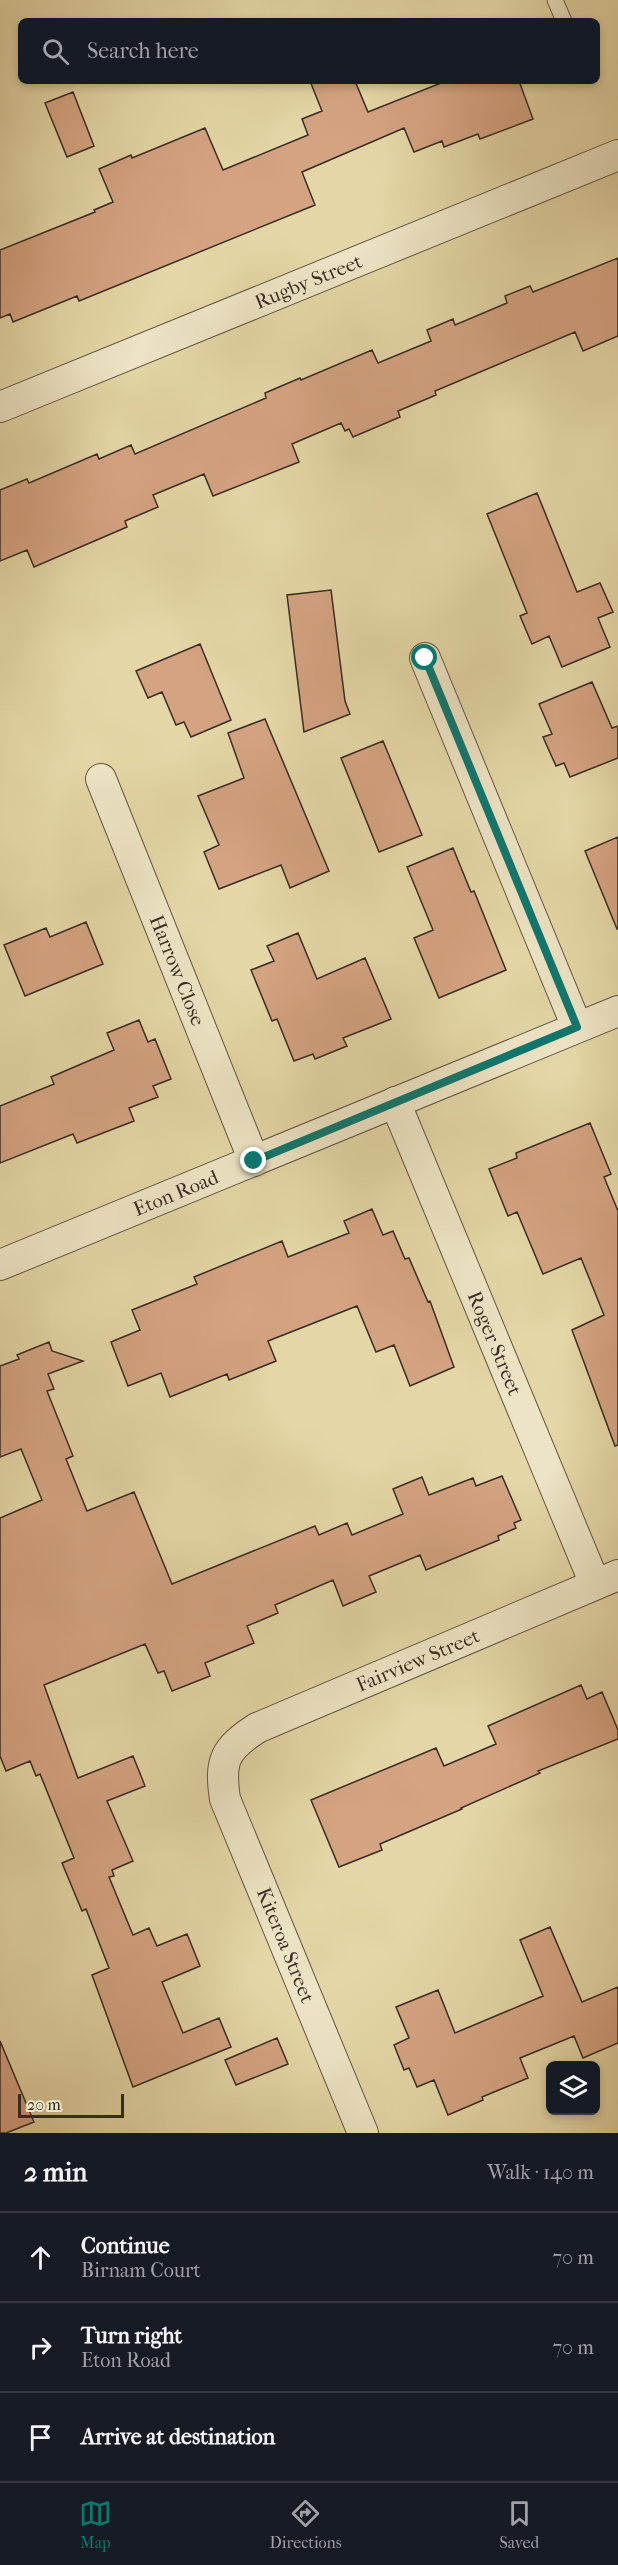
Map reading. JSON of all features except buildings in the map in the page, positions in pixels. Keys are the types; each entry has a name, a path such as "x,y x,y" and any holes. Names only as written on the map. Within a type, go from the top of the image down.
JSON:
{"street":[{"name":"Rugby Street","path":"0,407 618,155"},
{"path":"425,658 577,1027"},
{"name":"Harrow Close","path":"101,779 254,1161"},
{"name":"Eton Road","path":"0,1265 618,1011"},
{"name":"Roger Street","path":"395,1102 606,1580"},
{"name":"Fairview Street","path":"225,1755 237,1741 257,1728 606,1580"},
{"name":"Kiteroa Street","path":"225,1755 222,1778 225,1799 363,2133"}],"lane":[{"path":"555,0 563,18"}],"route":[{"path":"254,1161 577,1027 425,658"}]}
